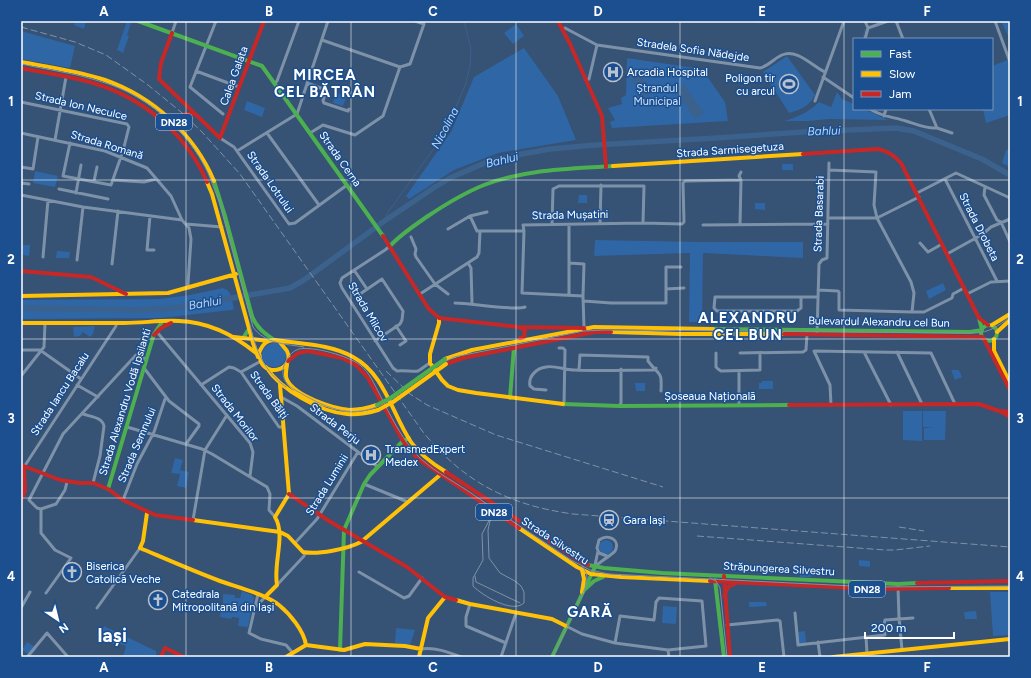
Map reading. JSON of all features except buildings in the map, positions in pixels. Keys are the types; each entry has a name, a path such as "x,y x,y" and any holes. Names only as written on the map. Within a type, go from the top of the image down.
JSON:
{"street":[{"name":"Strada Cerna","path":"138,21 249,60 262,66 275,82 390,246"},
{"path":"176,21 158,76 159,79 196,116 220,138 234,146 237,151 297,114 328,21"},
{"path":"216,21 190,87 223,114"},
{"name":"Calea Galata","path":"220,138 264,21"},
{"path":"275,82 277,81 299,21"},
{"path":"322,40 400,67 410,64 424,24 415,21"},
{"path":"558,21 602,116 606,167"},
{"path":"756,21 767,21"},
{"path":"815,101 844,21"},
{"path":"865,21 868,28 865,38"},
{"path":"868,28 888,21"},
{"path":"896,21 903,38"},
{"path":"995,21 1010,62"},
{"name":"Stradela Sofia Nădejde","path":"563,29 565,28 597,45 760,68 769,65 784,54 796,54 825,72"},
{"path":"586,80 589,79 597,45"},
{"name":"DN28","path":"21,62 84,74 116,84 150,103 174,123 194,146 213,179 223,207 243,286 254,322 256,326 266,335 278,340 288,351 289,356 287,363 280,370 269,370 265,367 256,353 222,227 205,175 190,151 171,128 146,107 101,85 21,68"},
{"path":"310,133 319,126 323,125 355,135 379,120 386,111 400,67"},
{"path":"196,71 239,87"},
{"path":"55,140 66,77"},
{"path":"823,77 853,97"},
{"path":"307,83 326,90 323,101 324,104 348,111 349,109"},
{"path":"178,99 183,106 184,114"},
{"name":"Strada Ion Neculce","path":"21,102 128,125 129,129 121,157"},
{"path":"872,110 884,116 908,121 931,129 936,128 952,133"},
{"path":"884,116 886,110"},
{"path":"929,110 936,128"},
{"path":"174,123 184,114 189,112 196,116"},
{"name":"Strada Romană","path":"21,133 70,143 121,157 146,166 171,196 182,220"},
{"path":"267,133 319,205"},
{"path":"21,167 33,169 38,137"},
{"path":"70,143 63,176 111,185 121,157"},
{"name":"Strada Sarmisegetuza","path":"390,246 393,242 434,212 457,197 484,184 511,176 534,172 878,149 890,152 896,156 901,163 979,319 990,325"},
{"name":"Strada Lotrului","path":"237,151 289,224 295,223 347,185"},
{"name":"Strada Basarabi","path":"817,332 820,262 827,258 829,163"},
{"path":"76,193 81,165"},
{"path":"94,181 97,168"},
{"path":"829,170 876,172 874,205 877,218 910,282 914,293 912,312"},
{"path":"740,224 739,176 741,172"},
{"path":"828,218 877,218 956,173 1010,198"},
{"path":"113,180 144,182 156,179"},
{"name":"Strada Drobeta","path":"945,179 997,281"},
{"name":"Strada Mușatini","path":"480,231 524,231 523,225 552,224 683,224 684,183 686,180 740,180"},
{"path":"21,183 29,184"},
{"path":"600,223 601,185"},
{"path":"552,224 553,189 559,186 601,185 644,186 643,223"},
{"path":"985,187 984,195 997,220 1001,222 1010,242"},
{"path":"59,189 108,200"},
{"path":"21,195 83,207 182,220 186,224 191,239 189,288"},
{"path":"43,257 48,200"},
{"path":"77,260 83,207"},
{"path":"112,264 118,211"},
{"path":"448,229 470,216 486,212"},
{"path":"150,216 147,250 154,250"},
{"path":"420,294 477,257 480,231 475,229 470,216"},
{"path":"947,254 975,239 991,227 1010,219"},
{"path":"186,224 222,227"},
{"path":"569,224 569,294"},
{"path":"703,225 828,224"},
{"path":"524,231 522,293 569,294 583,296"},
{"path":"411,237 416,249 415,256 435,284 448,294"},
{"path":"920,243 928,252 942,244"},
{"path":"390,246 428,308 439,318 439,323 430,354 430,363"},
{"name":"Strada Milcov","path":"390,246 342,278 340,283 386,360 393,368 397,371 406,370 414,372 430,363"},
{"path":"468,263 471,268 472,303"},
{"path":"569,263 584,264 583,296 585,331"},
{"path":"584,301 611,303 666,302 666,267 681,267"},
{"path":"354,270 367,289"},
{"path":"21,271 91,277 130,295"},
{"path":"21,296 130,295 168,293 240,273"},
{"path":"360,294 382,279 403,312 402,320 375,341"},
{"path":"967,294 991,282 1010,282"},
{"path":"666,289 684,288"},
{"path":"818,290 838,291 839,310 924,312 952,298 953,294 964,288"},
{"path":"801,298 801,308 797,311 717,311 714,308 714,297 818,297"},
{"path":"455,303 472,303 504,308 525,307"},
{"path":"982,330 984,327 1010,314"},
{"name":"Bulevardul Alexandru cel Bun","path":"439,318 518,327 585,331 688,334 970,332 982,330"},
{"path":"979,319 982,330 981,334 1010,390"},
{"path":"970,332 978,328 979,319"},
{"path":"1010,320 999,329 997,336 994,339 994,351 1010,383"},
{"path":"144,323 152,326 154,334 161,328 174,321"},
{"path":"21,323 144,323 184,321 202,324 242,338 268,341"},
{"name":"Strada Alexandru Vodă Ipsilanti","path":"108,489 154,334 162,322"},
{"path":"21,376 42,352 46,343 45,323"},
{"name":"Strada Iancu Bacalu","path":"22,466 116,326 116,323"},
{"path":"990,325 995,328 997,332"},
{"path":"396,326 406,341 400,345"},
{"path":"265,367 280,385 291,388 330,406 342,409 362,409 377,405 387,400 445,359 472,350 504,344 508,341 524,337 525,330 518,327"},
{"name":"Bulevardul Alexandru cel Bun","path":"291,388 313,404 332,412 348,415 363,414 378,410 388,405 446,364 453,361 600,327 817,332 983,338"},
{"path":"242,338 249,329"},
{"name":"Bulevardul Alexandru cel Bun","path":"504,344 585,331"},
{"name":"Strada Morilor","path":"154,334 201,385 252,446 250,476"},
{"path":"740,353 803,352 806,350 807,334"},
{"path":"234,336 256,353"},
{"path":"983,338 989,341 994,339"},
{"name":"DN28","path":"268,341 278,340"},
{"name":"Strada Silvestru","path":"278,340 333,350 353,356 368,368 381,387 409,438 422,455 580,561 595,566"},
{"path":"201,385 229,367 241,372 260,360 259,353 261,346 268,341"},
{"path":"510,398 514,347"},
{"path":"559,348 564,348 566,370 564,405"},
{"path":"505,349 512,353 514,357"},
{"path":"21,350 38,350 81,379"},
{"name":"Strada Silvestru","path":"287,363 294,355 303,351 342,358 352,362 360,368 368,378 403,441 417,458 582,570 591,574"},
{"path":"831,405 830,385 814,351 931,353 956,405"},
{"path":"864,352 891,405"},
{"path":"897,352 922,405"},
{"path":"716,353 716,367 718,370 738,371 760,370 760,353"},
{"path":"29,500 63,434 98,398 136,355 146,359"},
{"path":"579,370 580,355 648,357 648,361 662,376 661,391"},
{"path":"287,363 287,379 291,388"},
{"name":"Șoseaua Națională","path":"430,363 444,383 453,388 510,398 564,405 979,404 995,410 1010,413"},
{"path":"546,390 534,389 530,386 529,382 535,372 547,366 566,370 654,370 656,368"},
{"path":"144,368 167,398 199,424 186,444"},
{"path":"619,406 621,403 621,370"},
{"path":"738,371 739,405"},
{"name":"Strada Bălți","path":"241,372 279,427 283,427"},
{"path":"77,385 98,398"},
{"path":"275,517 289,494 280,385"},
{"path":"281,395 285,390 291,388"},
{"name":"Strada Perju","path":"281,395 378,467"},
{"name":"Strada Semnului","path":"123,500 137,464 153,434 165,399 167,398"},
{"path":"995,410 1010,413"},
{"name":"Șoseaua Națională","path":"1002,412 1010,417"},
{"path":"83,414 101,420 104,426 100,456 93,483"},
{"path":"193,520 205,450 227,415"},
{"path":"127,427 205,450 268,487 270,490 269,510 275,517 280,527 276,563 277,585"},
{"path":"340,650 344,530 364,484 370,475 403,441 409,438"},
{"name":"Strada Luminii","path":"295,543 312,526 358,452"},
{"path":"67,482 65,490 56,504 41,509 37,508 29,500 22,498 25,491 22,466 67,482 93,483 108,489 123,500 155,515 280,532 287,535 305,553"},
{"path":"305,553 344,548 360,543 364,538 440,475"},
{"path":"364,484 408,502"},
{"path":"289,494 344,530 407,567 446,598 470,604 552,619 582,634 615,643 668,650 706,646 702,601 659,598 656,600 654,620 620,616 615,643"},
{"path":"41,509 41,533 55,550 71,558 46,593"},
{"path":"98,608 140,548 143,541 147,512"},
{"path":"552,657 595,566 598,551 596,546 600,538 605,536 612,538 615,542 616,548 614,552 595,566"},
{"path":"140,548 218,580 258,594 279,605 297,623 304,633 306,645"},
{"path":"598,551 602,555 607,556"},
{"path":"256,607 304,556 305,553"},
{"name":"Străpungerea Silvestru","path":"595,566 662,573 898,584 1010,581"},
{"path":"582,570 584,579 582,592"},
{"path":"360,572 404,598 410,596 422,578"},
{"name":"Străpungerea Silvestru","path":"591,574 724,582"},
{"path":"716,575 724,657"},
{"path":"582,592 596,579 607,576"},
{"path":"724,576 726,625 730,657"},
{"name":"DN28","path":"724,582 898,590 1010,588"},
{"path":"724,596 728,587 737,583"},
{"path":"898,584 902,650"},
{"path":"21,608 30,592"},
{"path":"258,594 249,633 261,640 286,645 292,652"},
{"path":"419,657 428,618 446,598"},
{"path":"470,604 466,617 466,626 506,643"},
{"path":"501,657 516,613"},
{"path":"795,613 798,645 885,635 885,620 913,618"},
{"path":"726,625 780,621 784,657"},
{"path":"28,657 47,633 68,657"},
{"path":"865,655 866,637"},
{"path":"833,657 865,655 1010,639"},
{"path":"818,642 820,657"},
{"path":"286,657 292,652 306,645 340,650 365,644 438,649 461,657"},
{"path":"161,657 165,648 184,657"},
{"path":"668,650 669,657"}],"green space":[{"path":"75,21 86,21 84,29 74,25"},
{"path":"127,21 131,23 127,35 129,36 123,53 117,50"},
{"path":"1001,21 1010,21 1010,38 1009,38"},
{"path":"516,24 524,36 513,44 504,33"},
{"path":"21,31 75,46 70,68 21,59"},
{"path":"524,48 558,96 576,140 498,153 454,170 409,199 406,196 451,132 474,77"},
{"name":"Poligon tir cu arcul","path":"787,56 815,95 813,99 804,107 789,113 763,72"},
{"name":"Ștrandul Municipal","path":"627,58 702,69 725,102 728,121 612,128 610,122 615,120 608,108 622,104 621,98 626,95"},
{"path":"1010,59 1010,115 986,123 983,110 993,110 993,66"},
{"path":"837,92 842,99 853,104 853,110 866,110 888,120 829,119 784,121 803,114 819,102 831,107"},
{"path":"336,93 347,96 343,106 333,103"},
{"path":"247,101 265,108 262,117 244,110"},
{"path":"1010,149 1010,167 1002,163 1006,150"},
{"path":"782,164 793,164 793,170 782,170"},
{"path":"35,171 58,176 55,187 33,183"},
{"path":"579,195 587,195 587,203 578,203"},
{"path":"755,203 765,203 765,210 755,209"},
{"path":"595,240 803,242 803,258 703,253 702,322 689,322 690,253 594,256"},
{"path":"23,245 30,245 29,256 23,255"},
{"path":"57,251 70,252 69,258 56,258"},
{"path":"943,283 946,290 929,299 926,291"},
{"path":"223,288 230,293 234,309 232,310 161,318 21,319 21,300 159,299 190,295"},
{"path":"720,313 729,314 731,319 720,319"},
{"path":"95,326 93,334 90,337 83,332 80,336 74,337 73,327"},
{"path":"274,343 279,344 285,350 285,360 279,366 274,367 269,366 263,360 262,355 263,350 269,344"},
{"path":"951,370 959,370 962,377 955,380"},
{"path":"762,381 773,381 773,389 759,389 759,383 762,383"},
{"path":"635,383 645,383 645,391 636,391"},
{"path":"903,411 922,411 922,441 903,440"},
{"path":"923,411 946,411 945,440 924,440 924,428 934,427 923,427"},
{"path":"175,458 183,460 180,470 189,472 186,488 177,486 180,474 171,473"},
{"path":"603,540 609,540 613,544 613,550 609,554 603,554 599,550 599,544"},
{"path":"859,560 870,561 870,567 859,566"},
{"path":"800,568 812,568 811,577 800,577"},
{"path":"242,591 252,595 254,598 248,627 238,626 239,618 232,617 231,619 220,617 221,609 223,609 223,594 235,595 235,598 240,598"},
{"path":"990,592 1010,592 1010,635 993,636"},
{"path":"749,602 766,602 767,606 749,607"},
{"path":"663,606 677,607 676,624 662,623"},
{"path":"976,611 977,619 965,619 964,612"},
{"path":"104,626 156,651 156,657 123,657 126,646 117,643 111,644 102,640 101,634"},
{"path":"396,628 415,630 410,645 395,643"},
{"path":"805,631 806,643 799,644 798,632"},
{"path":"27,642 37,648 31,656 22,650"}],"shaded area":[{"path":"640,73 653,92 644,98 631,79"},
{"path":"684,84 704,113 695,119 675,90"}],"waterway":[{"name":"Nicolina","path":"383,222 448,126 466,83 470,66 471,49 464,21"},
{"path":"863,38 865,29"},
{"name":"Bahlui","path":"874,125 874,130"},
{"name":"Bahlui","path":"21,308 137,310 175,308 290,288 304,280 383,222 450,178 487,162 550,149 803,132 896,128 914,131 982,159 1010,175"}],"tram line":[{"path":"21,64 82,76 119,88 150,105 178,129 200,157 219,201 253,327 258,333 270,340 283,344 304,347"},
{"path":"1010,317 997,326 979,333 584,331 454,357 439,365 392,399 381,405 359,411 337,409 315,401 295,390 285,381 283,376 284,365 288,357 293,352 305,348 322,350 340,355 360,365 374,383 384,403 388,410 392,418 401,433 416,454 428,465 571,560 590,570 609,574 873,587 1010,586"},
{"path":"250,325 262,360 278,381 286,387"},
{"path":"488,506 492,511 492,515 482,534 483,560 473,578 473,586 497,602 505,605 519,606 524,603 524,592 521,586 500,573 489,558 488,530 490,521 496,514 503,516"},
{"path":"553,657 586,586 587,575 582,566"},
{"path":"475,576 476,582 520,603"},
{"path":"710,578 716,581 720,588 727,657"}],"railway":[{"path":"21,27 75,42 106,55 148,85 181,112 202,132 240,174 423,432 455,465 471,478 489,488 528,504 573,514 1010,547"},
{"path":"386,371 410,394 427,405 496,435 663,487"},
{"path":"899,527 924,531"},
{"path":"697,536 885,550 930,546"}],"traffic: fast":[{"path":"138,21 262,66 383,236"},
{"path":"390,246 408,230 448,203 484,185 531,173 613,166"},
{"path":"214,181 252,316 261,330 274,340"},
{"path":"713,329 970,332 982,330 979,318"},
{"path":"108,489 154,334 162,322"},
{"path":"989,325 995,327 997,333 995,339 989,341 983,339 981,333 983,327 989,325"},
{"path":"243,338 249,329"},
{"path":"510,398 514,347"},
{"path":"377,405 392,397 445,359"},
{"path":"563,404 619,406 789,405"},
{"path":"340,650 344,530 364,484 370,475 402,442 409,438"},
{"path":"588,565 604,568 662,573 898,584 917,583"},
{"path":"552,657 595,567"},
{"path":"582,592 594,581 603,577"},
{"path":"715,580 724,657"}],"traffic: slow":[{"path":"21,62 95,77 123,87 139,96 170,119 183,133 206,164 214,181"},
{"path":"613,166 803,154"},
{"path":"207,182 212,194 258,357"},
{"path":"21,296 168,293 236,274"},
{"path":"992,325 1010,314"},
{"path":"439,318 439,323 430,354 430,363 448,386 458,390 476,393 563,404"},
{"path":"997,332 1010,320"},
{"path":"21,323 190,322 210,327 230,335 248,346 256,353"},
{"path":"445,359 472,350 594,327 713,329"},
{"path":"611,332 784,334"},
{"path":"234,337 268,341"},
{"path":"994,339 994,351 1010,383"},
{"path":"279,341 287,351 289,357 287,362 280,369 275,370 265,367 261,362 259,353 265,344 269,341 275,340 335,349 364,364 373,374 387,395 404,431 411,442 427,459 446,472"},
{"path":"378,410 393,402 446,364"},
{"path":"287,365 286,377 291,386 315,401 350,410 364,409 377,405"},
{"path":"266,367 281,384 302,398 325,409 351,414 363,414 378,410"},
{"path":"265,597 277,585 276,576 279,532 275,517 289,494 280,385"},
{"path":"193,520 280,532 288,536 303,552 316,553 332,551 361,542 440,475"},
{"path":"147,513 143,541 140,548 220,581 259,594 273,601 279,605 296,623 306,645"},
{"path":"519,528 577,567 591,574 621,577 710,581"},
{"path":"582,570 584,579 582,592"},
{"path":"949,588 1010,588"},
{"path":"419,657 428,618 445,597"},
{"path":"456,600 470,604 552,619 566,626"},
{"path":"833,657 1010,639"},
{"path":"286,657 306,645 344,650 365,644 405,646 421,649"}],"traffic: jam":[{"path":"172,33 161,63 159,79 220,138 264,21"},
{"path":"558,21 570,44 602,116 606,167"},
{"path":"21,68 66,76 93,83 129,98 146,108 175,133 198,164 207,182"},
{"path":"174,123 185,114 193,114"},
{"path":"803,154 878,149 888,152 896,158 901,163 979,318 988,325"},
{"path":"383,236 428,308 439,318 518,327 584,328 585,333"},
{"path":"21,271 91,277 126,294"},
{"path":"154,335 161,328 171,323"},
{"path":"518,327 525,330 524,337 520,338"},
{"path":"446,364 463,358 595,332 611,332"},
{"path":"784,334 983,337"},
{"path":"984,339 1010,390"},
{"path":"288,361 298,353 308,351 342,358 356,365 368,378 403,441 417,458 519,528"},
{"path":"789,405 979,404 1002,412 1010,417"},
{"path":"1002,411 1010,412"},
{"path":"21,465 60,480 93,483 108,489 123,500 155,515 193,520"},
{"path":"21,500 25,491 24,467"},
{"path":"446,472 584,564 588,565"},
{"path":"289,494 329,521 407,567 445,597 456,600"},
{"path":"724,576 730,657"},
{"path":"710,581 873,589 949,588"},
{"path":"917,583 1010,581"},
{"path":"724,596 728,587 736,583"},
{"path":"161,657 165,648 184,657"}],"place":[{"name":"Arcadia Hospital","path":"613,72"},
{"name":"Poligon tir cu arcul","path":"789,84"},
{"name":"TransmedExpert Medex","path":"371,455"},
{"name":"Gara Iași","path":"609,520"},
{"name":"Biserica Catolică Veche","path":"72,572"},
{"name":"Catedrala Mitropolitană din Iaşi","path":"158,600"}],"district":[{"name":"MIRCEA CEL BĂTRÂN","path":"325,84"},
{"name":"ALEXANDRU CEL BUN","path":"748,326"},
{"name":"GARĂ","path":"590,612"},
{"name":"Iași","path":"112,635"}]}
